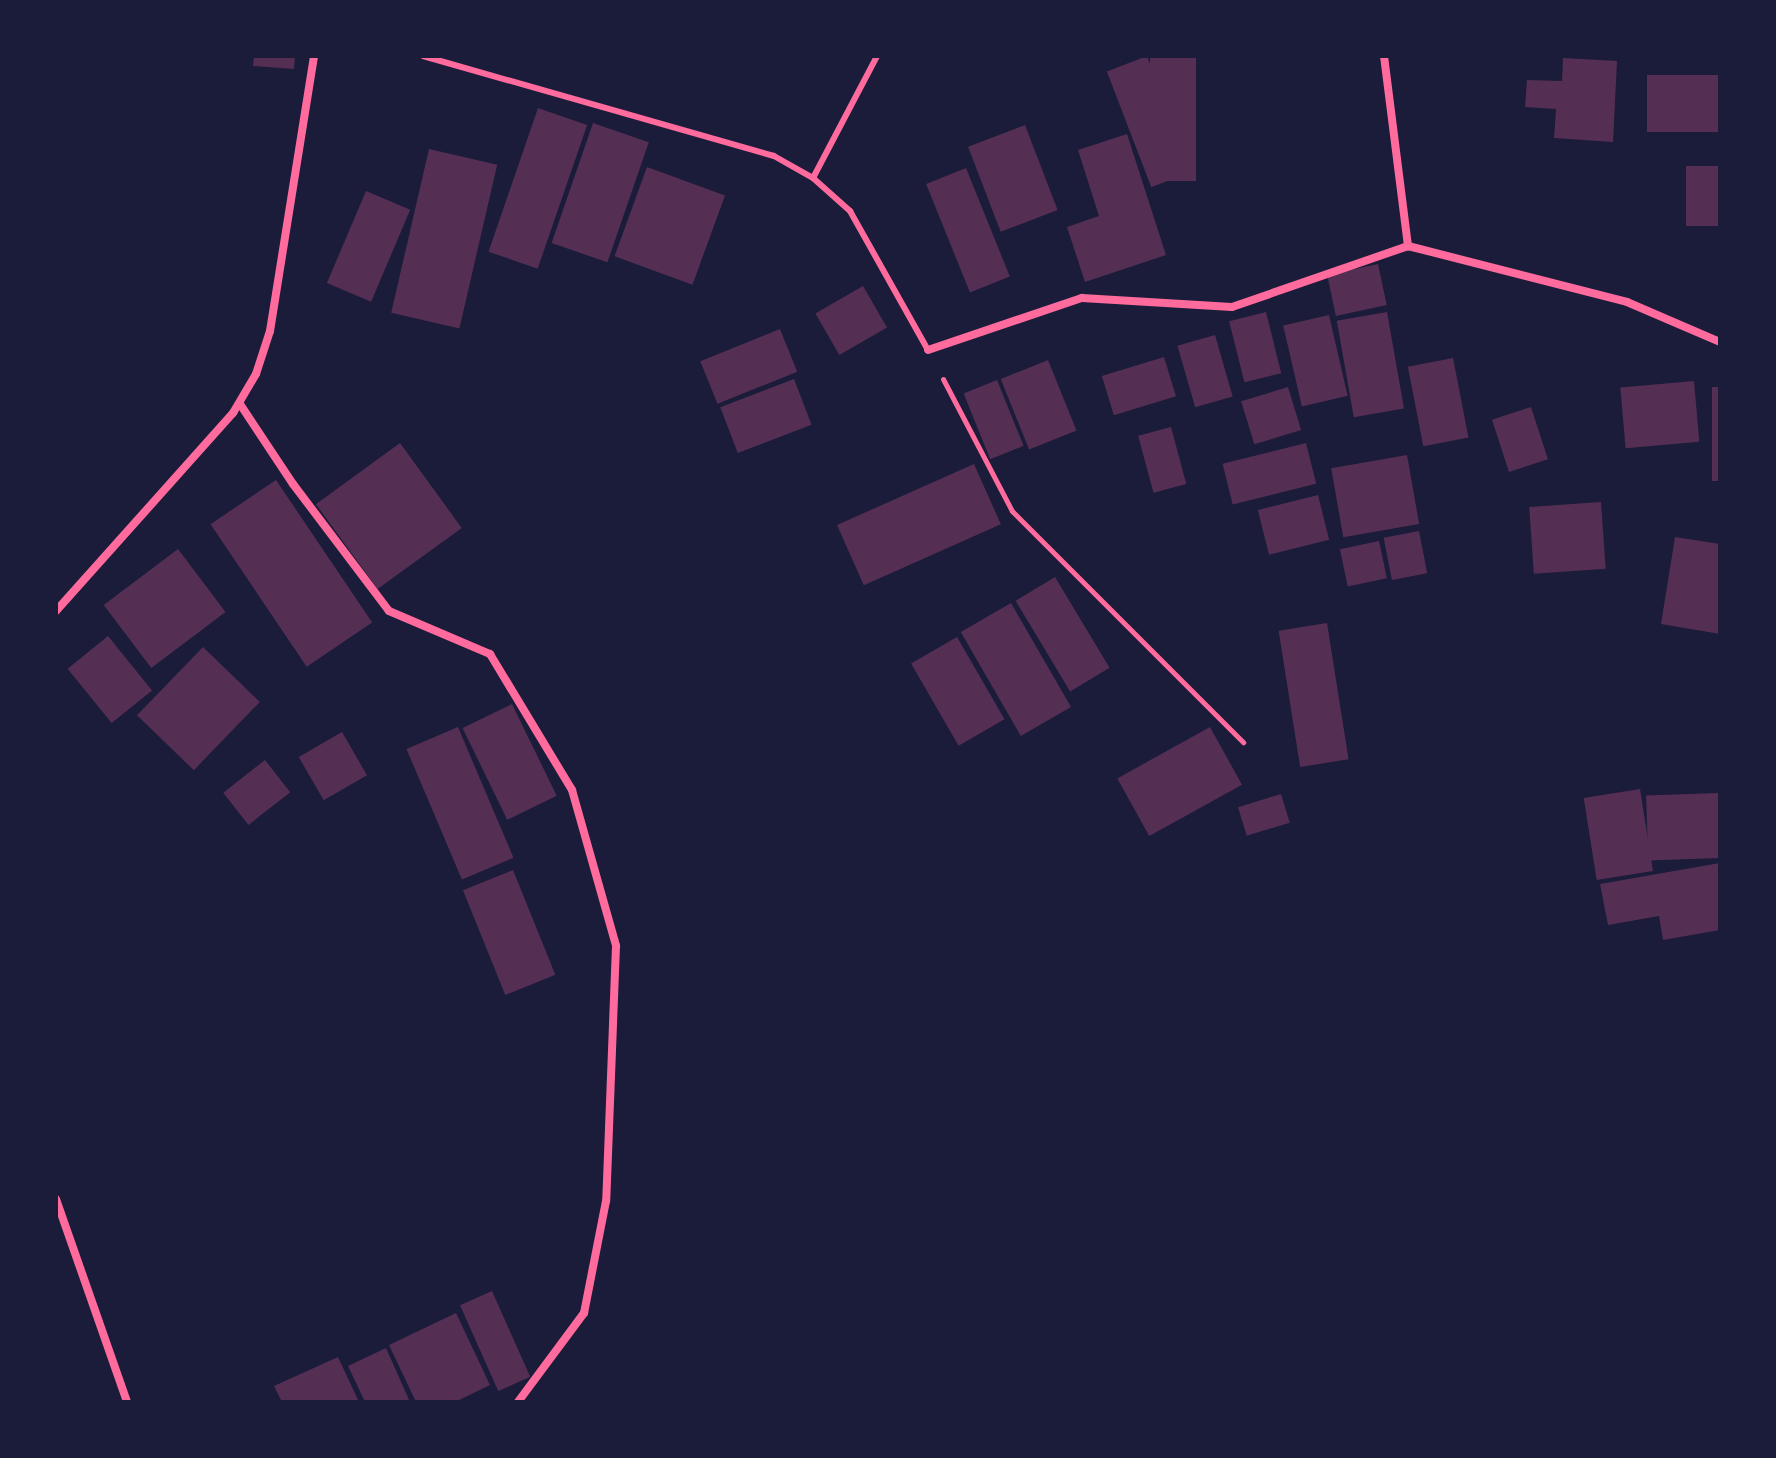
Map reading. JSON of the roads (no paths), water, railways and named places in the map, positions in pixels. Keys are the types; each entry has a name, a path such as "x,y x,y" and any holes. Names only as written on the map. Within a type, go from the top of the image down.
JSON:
{"street":[{"path":"56,611 240,404 270,331 314,56"},
{"path":"1384,56 1408,246"},
{"path":"928,350 1082,298 1232,307 1408,246 1627,302 1720,342"},
{"path":"240,404 293,484 389,611 490,654 572,790 616,946 606,1201 584,1313 518,1402"},
{"path":"56,1199 127,1402"}],"lane":[{"path":"423,56 774,156 813,178 850,211 928,350"},
{"path":"813,178 877,56"}]}
